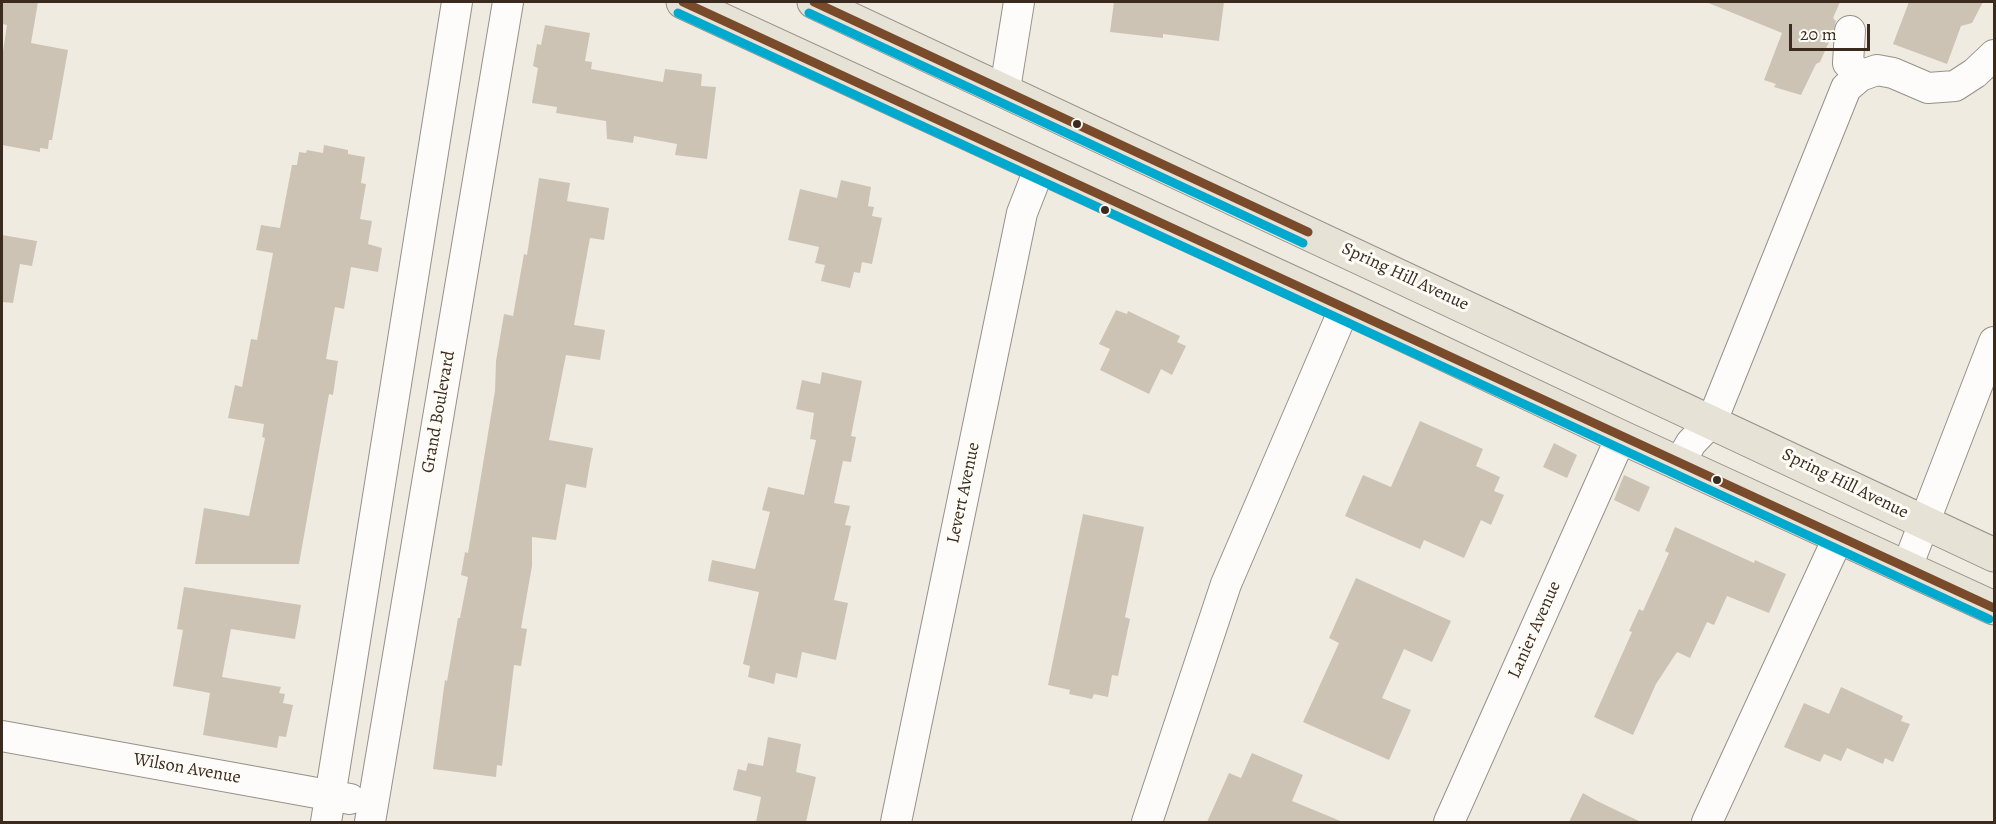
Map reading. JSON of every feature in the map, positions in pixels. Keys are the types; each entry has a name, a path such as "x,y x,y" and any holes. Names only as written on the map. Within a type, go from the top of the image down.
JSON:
{"main road":[{"path":"683,2 1995,608"},
{"name":"Spring Hill Avenue","path":"814,2 1005,89 1995,555"}],"street":[{"path":"328,809 457,2"},
{"name":"Grand Boulevard","path":"372,813 508,2"},
{"path":"1005,89 1019,2"},
{"path":"1850,31 1848,63 1860,76"},
{"path":"1679,464 1691,443 1712,421 1846,88 1860,76 1877,70 1893,73 1928,88 1955,86 1975,73 1995,55"},
{"name":"Levert Avenue","path":"896,822 1022,213 1040,167"},
{"path":"1147,822 1226,584 1345,307"},
{"path":"1907,567 1995,342"},
{"name":"Lanier Avenue","path":"1449,822 1621,437"},
{"path":"1707,822 1839,536"},
{"name":"Wilson Avenue","path":"2,736 328,809 372,813"}],"building":[{"path":"2,2 38,2 31,43 68,50 52,140 49,140 48,149 40,148 40,152 2,145 2,58 7,25 2,24"},
{"path":"1114,2 1224,2 1219,41 1163,34 1163,38 1110,32"},
{"path":"1706,2 1840,2 1833,18 1836,21 1833,33 1801,95 1774,87 1776,84 1764,80 1782,33"},
{"path":"1909,2 1983,2 1972,23 1961,26 1947,64 1893,44"},
{"path":"545,25 590,33 585,61 592,62 591,69 663,82 665,69 702,74 701,86 716,87 707,159 675,155 677,144 634,136 633,143 607,139 606,121 556,113 557,107 532,103 538,68 533,66 537,44 541,45"},
{"path":"324,145 348,150 348,154 365,157 361,183 366,184 360,219 372,221 368,244 382,248 378,272 351,267 344,309 335,307 326,359 338,361 333,395 329,394 299,564 195,564 204,508 249,516 265,438 262,437 264,424 228,418 235,385 242,387 251,339 257,340 273,253 256,250 261,225 280,228 292,165 297,165 299,152 306,153 307,150 323,153"},
{"path":"539,178 570,183 567,201 609,208 604,240 590,238 574,325 605,330 600,360 566,355 549,440 593,448 586,488 566,484 556,540 532,537 532,566 521,628 527,629 521,666 514,665 502,766 497,765 496,777 433,769 445,680 447,681 468,577 461,575 465,552 468,553 482,470 495,391 496,361 504,314 513,316 524,254 527,255"},
{"path":"841,180 871,187 868,206 874,207 872,216 882,218 872,264 862,262 860,273 854,272 850,288 821,281 825,265 815,263 819,247 788,240 800,189 837,198"},
{"path":"2,235 37,241 32,266 20,264 13,303 2,302"},
{"path":"1116,310 1127,314 1128,311 1180,336 1177,342 1186,346 1172,375 1161,369 1149,394 1100,370 1110,349 1099,344"},
{"path":"822,372 862,381 851,436 856,437 851,462 843,461 834,503 850,506 845,525 851,526 834,600 848,603 836,660 802,652 797,678 776,673 774,684 748,677 750,666 743,664 759,592 708,581 712,560 755,569 770,512 762,510 768,487 804,495 816,440 810,439 814,413 796,409 802,380 820,384"},
{"path":"1420,421 1483,449 1476,466 1500,477 1494,491 1504,495 1491,525 1481,520 1464,558 1424,540 1420,549 1345,516 1363,475 1391,487"},
{"path":"1554,443 1577,455 1567,478 1543,467"},
{"path":"1624,475 1650,487 1639,512 1614,500"},
{"path":"1083,514 1144,527 1125,617 1130,619 1118,676 1112,675 1108,697 1094,694 1092,699 1069,694 1070,690 1048,685"},
{"path":"1675,527 1754,563 1755,560 1786,574 1769,613 1727,596 1714,625 1707,622 1690,658 1677,652 1656,684 1633,735 1594,717 1632,632 1629,631 1639,609 1643,611 1669,553 1665,551"},
{"path":"1356,578 1451,621 1432,662 1404,649 1382,698 1411,710 1389,760 1303,722 1339,643 1329,638"},
{"path":"184,587 301,605 295,639 231,629 222,677 281,687 279,693 285,694 283,703 293,705 286,737 279,736 277,748 203,735 210,693 173,686 183,630 177,629"},
{"path":"1841,687 1903,716 1901,721 1910,724 1893,762 1885,758 1883,764 1847,748 1841,761 1824,754 1820,762 1784,747 1804,703 1829,714"},
{"path":"768,737 801,744 796,772 816,777 806,822 756,822 761,797 733,790 738,769 746,771 748,763 763,766"},
{"path":"1252,753 1303,775 1292,801 1343,822 1207,822 1229,773 1241,778"},
{"path":"1583,793 1597,801 1641,822 1569,822"}],"transit line":[{"path":"683,2 1994,608"},
{"path":"814,2 1308,232"},
{"path":"678,13 1989,619"},
{"path":"809,13 1303,243"}]}
